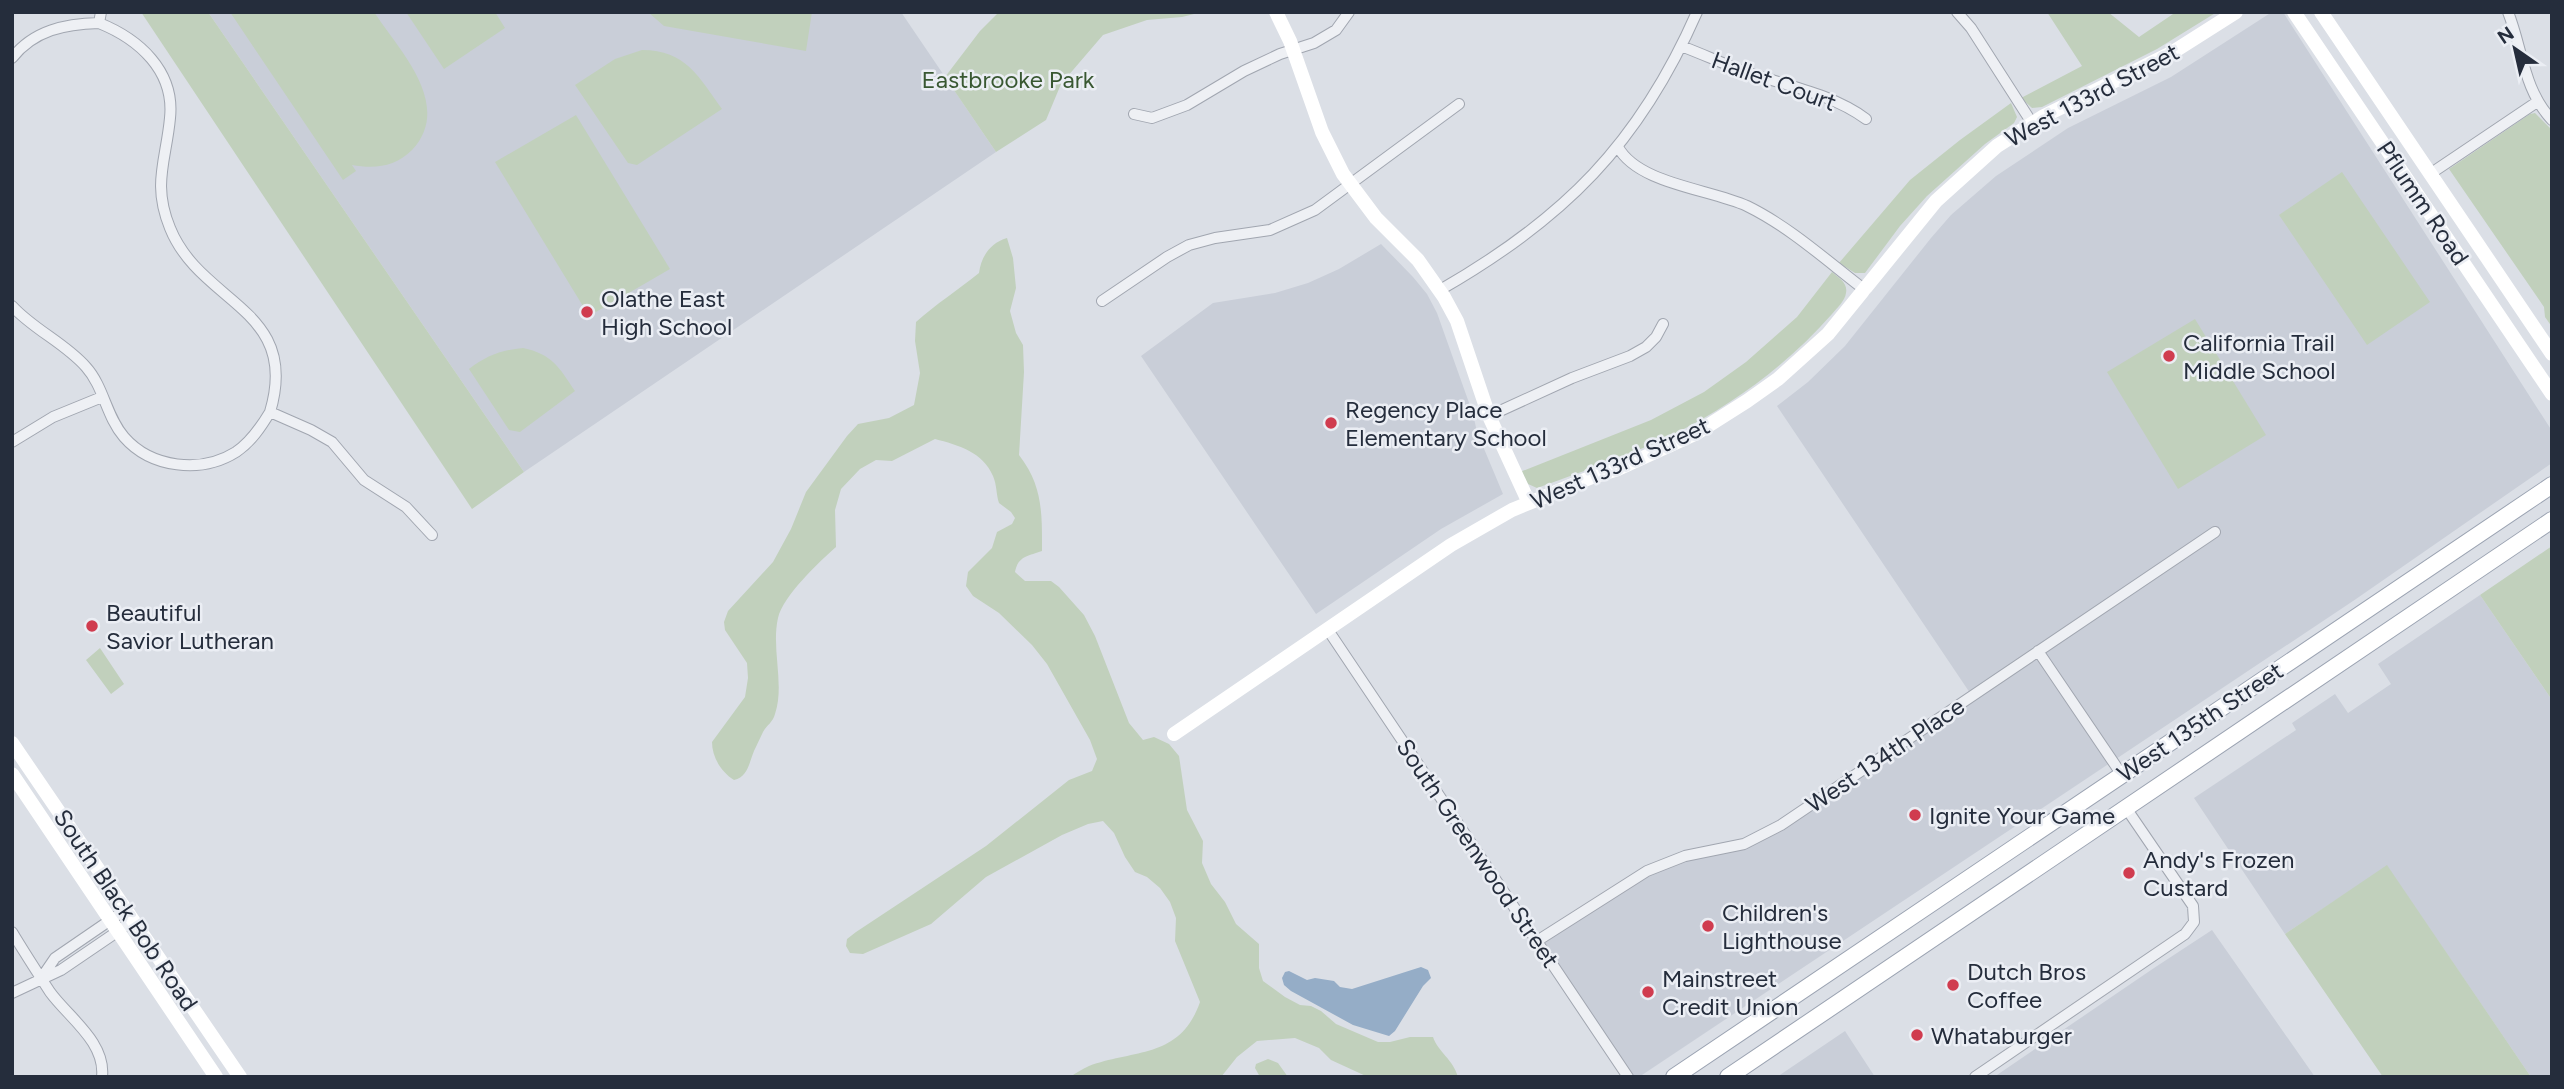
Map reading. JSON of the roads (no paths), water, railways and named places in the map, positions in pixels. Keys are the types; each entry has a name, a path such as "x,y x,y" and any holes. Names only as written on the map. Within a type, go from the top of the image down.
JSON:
{"main road":[{"name":"West 135th Street","path":"1674,1077 2552,485"},
{"name":"West 135th Street","path":"1728,1077 2552,520"}],"street":[{"path":"99,23 101,12"},
{"path":"1276,12 1322,132 1349,184 1376,218 1418,260 1440,290 1457,321 1489,416 1529,503"},
{"path":"1134,114 1152,118 1160,116 1204,96 1244,71 1327,36 1336,30 1349,12"},
{"path":"1440,290 1491,260 1544,221 1583,186 1618,147 1654,95 1697,12"},
{"path":"1957,12 1971,28 2032,123"},
{"name":"West 133rd Street","path":"1174,734 1451,545 1529,503 1695,434 1738,407 1802,358 1828,334 1942,194 1997,146 2032,123 2147,66 2236,12"},
{"name":"Pflumm Road","path":"2294,12 2552,394"},
{"name":"Pflumm Road","path":"2322,12 2552,354"},
{"path":"2508,12 2526,77 2537,102 2552,120"},
{"path":"12,58 32,39 52,29 77,23 99,23 126,35 155,62 162,74 170,103 161,173 162,197 169,226 192,265 252,316 267,339 276,364 277,380 270,412 252,438 236,452 201,464 180,464 149,456 131,444 114,424 96,381 75,356 25,321 12,306"},
{"name":"Hallet Court","path":"1681,46 1741,70 1817,95 1866,119"},
{"path":"2430,174 2537,102"},
{"path":"1102,301 1189,245 1215,238 1270,230 1315,210 1459,104"},
{"path":"1618,147 1624,158 1650,173 1745,206 1765,216 1865,290"},
{"path":"1489,416 1572,378 1630,356 1646,347 1663,324"},
{"path":"12,442 53,417 102,397"},
{"path":"270,412 312,429 331,442 364,480 406,507 432,535"},
{"name":"West 134th Place","path":"1537,942 1654,867 1685,856 1744,844 1781,825 2215,532"},
{"name":"South Greenwood Street","path":"1328,630 1628,1077"},
{"path":"2038,651 2122,775"},
{"name":"South Black Bob Road","path":"12,743 240,1077"},
{"name":"South Black Bob Road","path":"12,774 216,1077"},
{"path":"1975,1077 2185,934 2194,922 2193,906 2126,808"},
{"path":"12,993 41,978 55,958 129,915"},
{"path":"12,932 52,995 74,1016 92,1042 103,1066 102,1077"}],"water":[{"path":"1421,967 1428,970 1431,978 1389,1036 1353,1025 1291,991 1284,985 1282,978 1285,972 1289,971 1307,980 1315,978 1334,981 1340,987 1352,989"}],"place":[{"name":"Olathe East High School","path":"587,312"},
{"name":"California Trail Middle School","path":"2169,356"},
{"name":"Regency Place Elementary School","path":"1331,423"},
{"name":"Beautiful Savior Lutheran","path":"92,626"},
{"name":"Ignite Your Game","path":"1915,815"},
{"name":"Andy's Frozen Custard","path":"2129,873"},
{"name":"Children's Lighthouse","path":"1708,926"},
{"name":"Dutch Bros Coffee","path":"1953,985"},
{"name":"Mainstreet Credit Union","path":"1648,992"},
{"name":"Whataburger","path":"1917,1035"}],"park label":[{"name":"Eastbrooke Park","path":"1008,79"}]}
